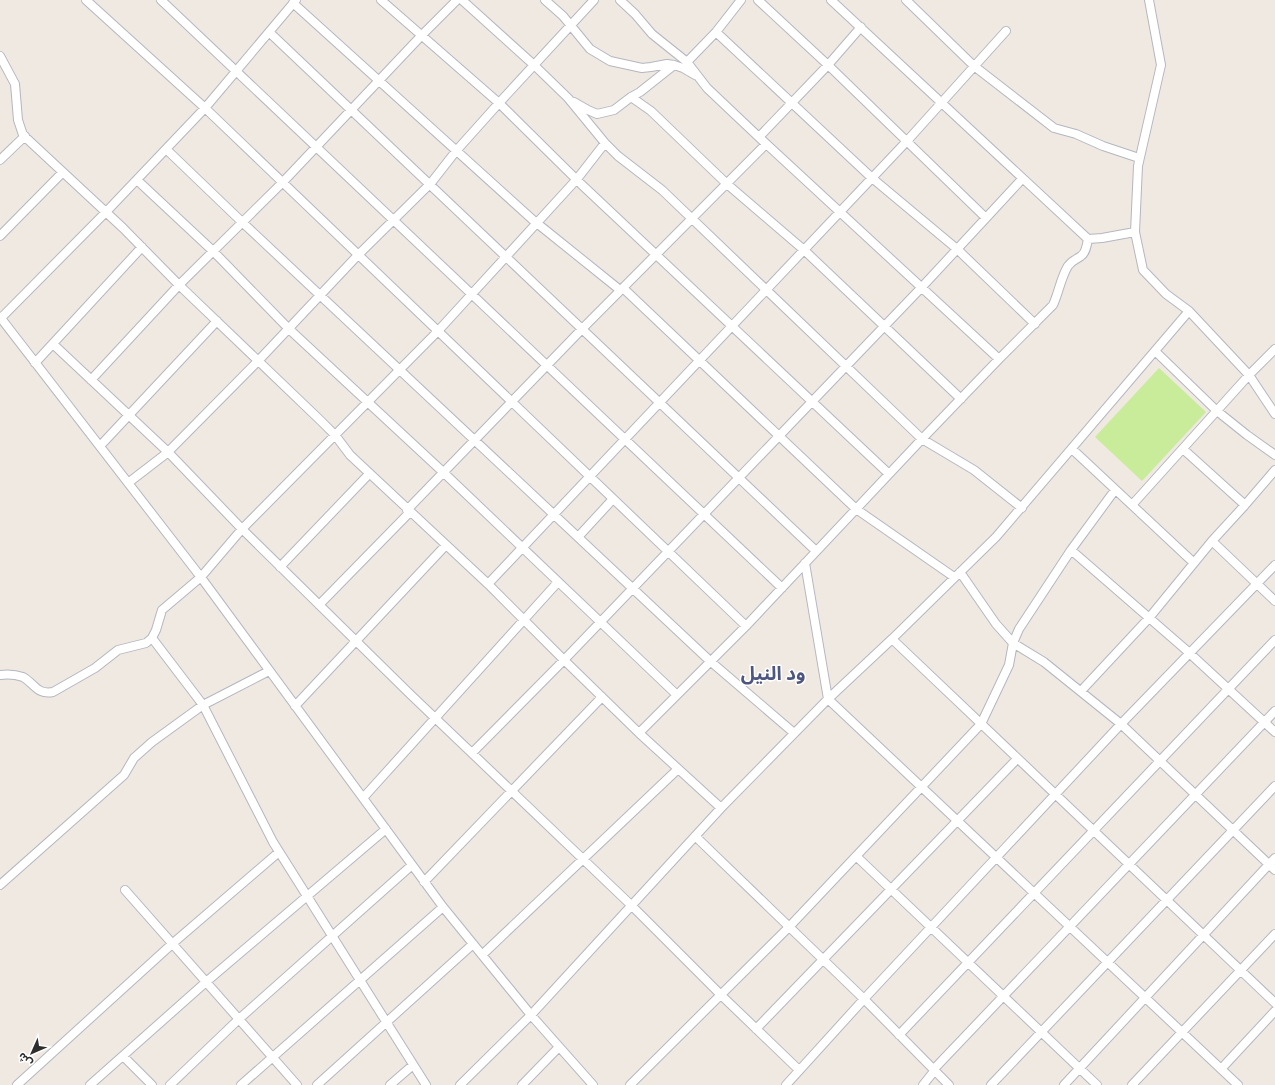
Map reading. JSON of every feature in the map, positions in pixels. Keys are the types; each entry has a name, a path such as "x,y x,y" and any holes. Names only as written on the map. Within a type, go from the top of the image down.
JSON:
{"street":[{"path":"86,0 205,108 746,626"},
{"path":"161,0 782,588"},
{"path":"381,0 499,103 577,180 889,474"},
{"path":"91,380 179,285 282,182 457,0"},
{"path":"462,0 534,64 568,98 605,143 618,156 662,190 922,439 974,470 1022,508"},
{"path":"545,0 563,16 590,49 610,61 642,68 667,64 674,65 683,68 699,78"},
{"path":"128,483 168,452 259,360 358,255 430,184 456,151 594,0"},
{"path":"620,0 635,14 652,34 687,62 708,88 766,144 999,359"},
{"path":"687,62 716,32 741,0"},
{"path":"758,0 828,65 986,218"},
{"path":"831,0 1088,239 1135,232"},
{"path":"906,0 974,66 1054,128 1076,134 1103,146 1140,158"},
{"path":"1149,0 1161,66 1138,166 1135,232 1143,270 1166,294 1189,311 1250,375 1275,414"},
{"path":"589,1083 442,907 201,577 35,363 1,322 205,108 295,2 379,81 537,224 622,289 856,509 957,574 996,624 1014,643 1044,662 1121,724 1233,830 1273,864 1203,935 1064,1085"},
{"path":"759,137 828,65 861,27"},
{"path":"488,584 765,290 907,142 1006,31"},
{"path":"269,32 816,551"},
{"path":"716,32 872,178 956,248 1035,324"},
{"path":"0,56 15,84 18,120 25,136 259,360 335,435 350,455 369,474 488,584 639,733 720,808"},
{"path":"568,98 597,114 614,110 674,65"},
{"path":"631,97 651,111 727,184 804,250 961,399"},
{"path":"0,160 25,136"},
{"path":"0,675 21,676 46,694 54,692 95,668 118,650 146,644 152,638 156,630 162,610 201,577 242,529 438,331 577,180 605,143"},
{"path":"319,606 443,472 546,365 766,144"},
{"path":"166,149 710,662 794,733"},
{"path":"0,236 63,172"},
{"path":"472,754 921,288 956,248 1022,179"},
{"path":"137,180 213,251 288,329 443,472 677,696"},
{"path":"639,733 746,626 922,439 999,359 1054,305 1064,274 1069,264 1082,256 1088,239"},
{"path":"35,363 142,247"},
{"path":"460,1085 531,1015 720,808 828,699 892,639 996,537 1189,311"},
{"path":"100,446 217,321"},
{"path":"52,344 168,452 319,606 631,905 799,1070"},
{"path":"1132,505 1275,349"},
{"path":"1155,351 1217,411 1275,455"},
{"path":"1183,448 1246,505"},
{"path":"1072,449 1194,563"},
{"path":"1081,691 1149,618 1212,541 1246,505 1275,470"},
{"path":"280,567 369,474"},
{"path":"630,1085 789,927 981,724 1009,665 1014,643 1019,630 1071,550 1116,490"},
{"path":"578,537 613,499"},
{"path":"1212,541 1275,601"},
{"path":"295,706 446,545"},
{"path":"1071,550 1190,653 1275,732"},
{"path":"805,563 828,699 1238,1085"},
{"path":"786,1085 864,998 1055,794 1275,565"},
{"path":"363,798 558,582"},
{"path":"152,638 203,705 273,842 426,1085"},
{"path":"892,639 1275,1003"},
{"path":"899,1035 1275,640"},
{"path":"0,885 124,775 134,758 152,742 203,705 269,671"},
{"path":"424,882 602,697"},
{"path":"923,1085 934,1070 1003,996 1275,711"},
{"path":"756,1029 1017,759"},
{"path":"482,955 678,769"},
{"path":"991,1085 1275,786"},
{"path":"90,1085 206,982 386,829"},
{"path":"694,836 864,998 949,1085"},
{"path":"17,1085 172,944 279,852"},
{"path":"856,856 1097,1085"},
{"path":"170,1085 239,1019 412,865"},
{"path":"125,890 297,1085"},
{"path":"241,1085 442,907"},
{"path":"1132,1085 1275,934"},
{"path":"317,1085 473,944"},
{"path":"1221,1069 1275,1011"},
{"path":"522,1085 559,1047"},
{"path":"123,1056 152,1085"},
{"path":"390,1085 413,1065"}],"green space":[{"path":"1159,368 1206,412 1142,481 1095,437"}],"district":[{"name":"ود النيل","path":"773,673"}]}
